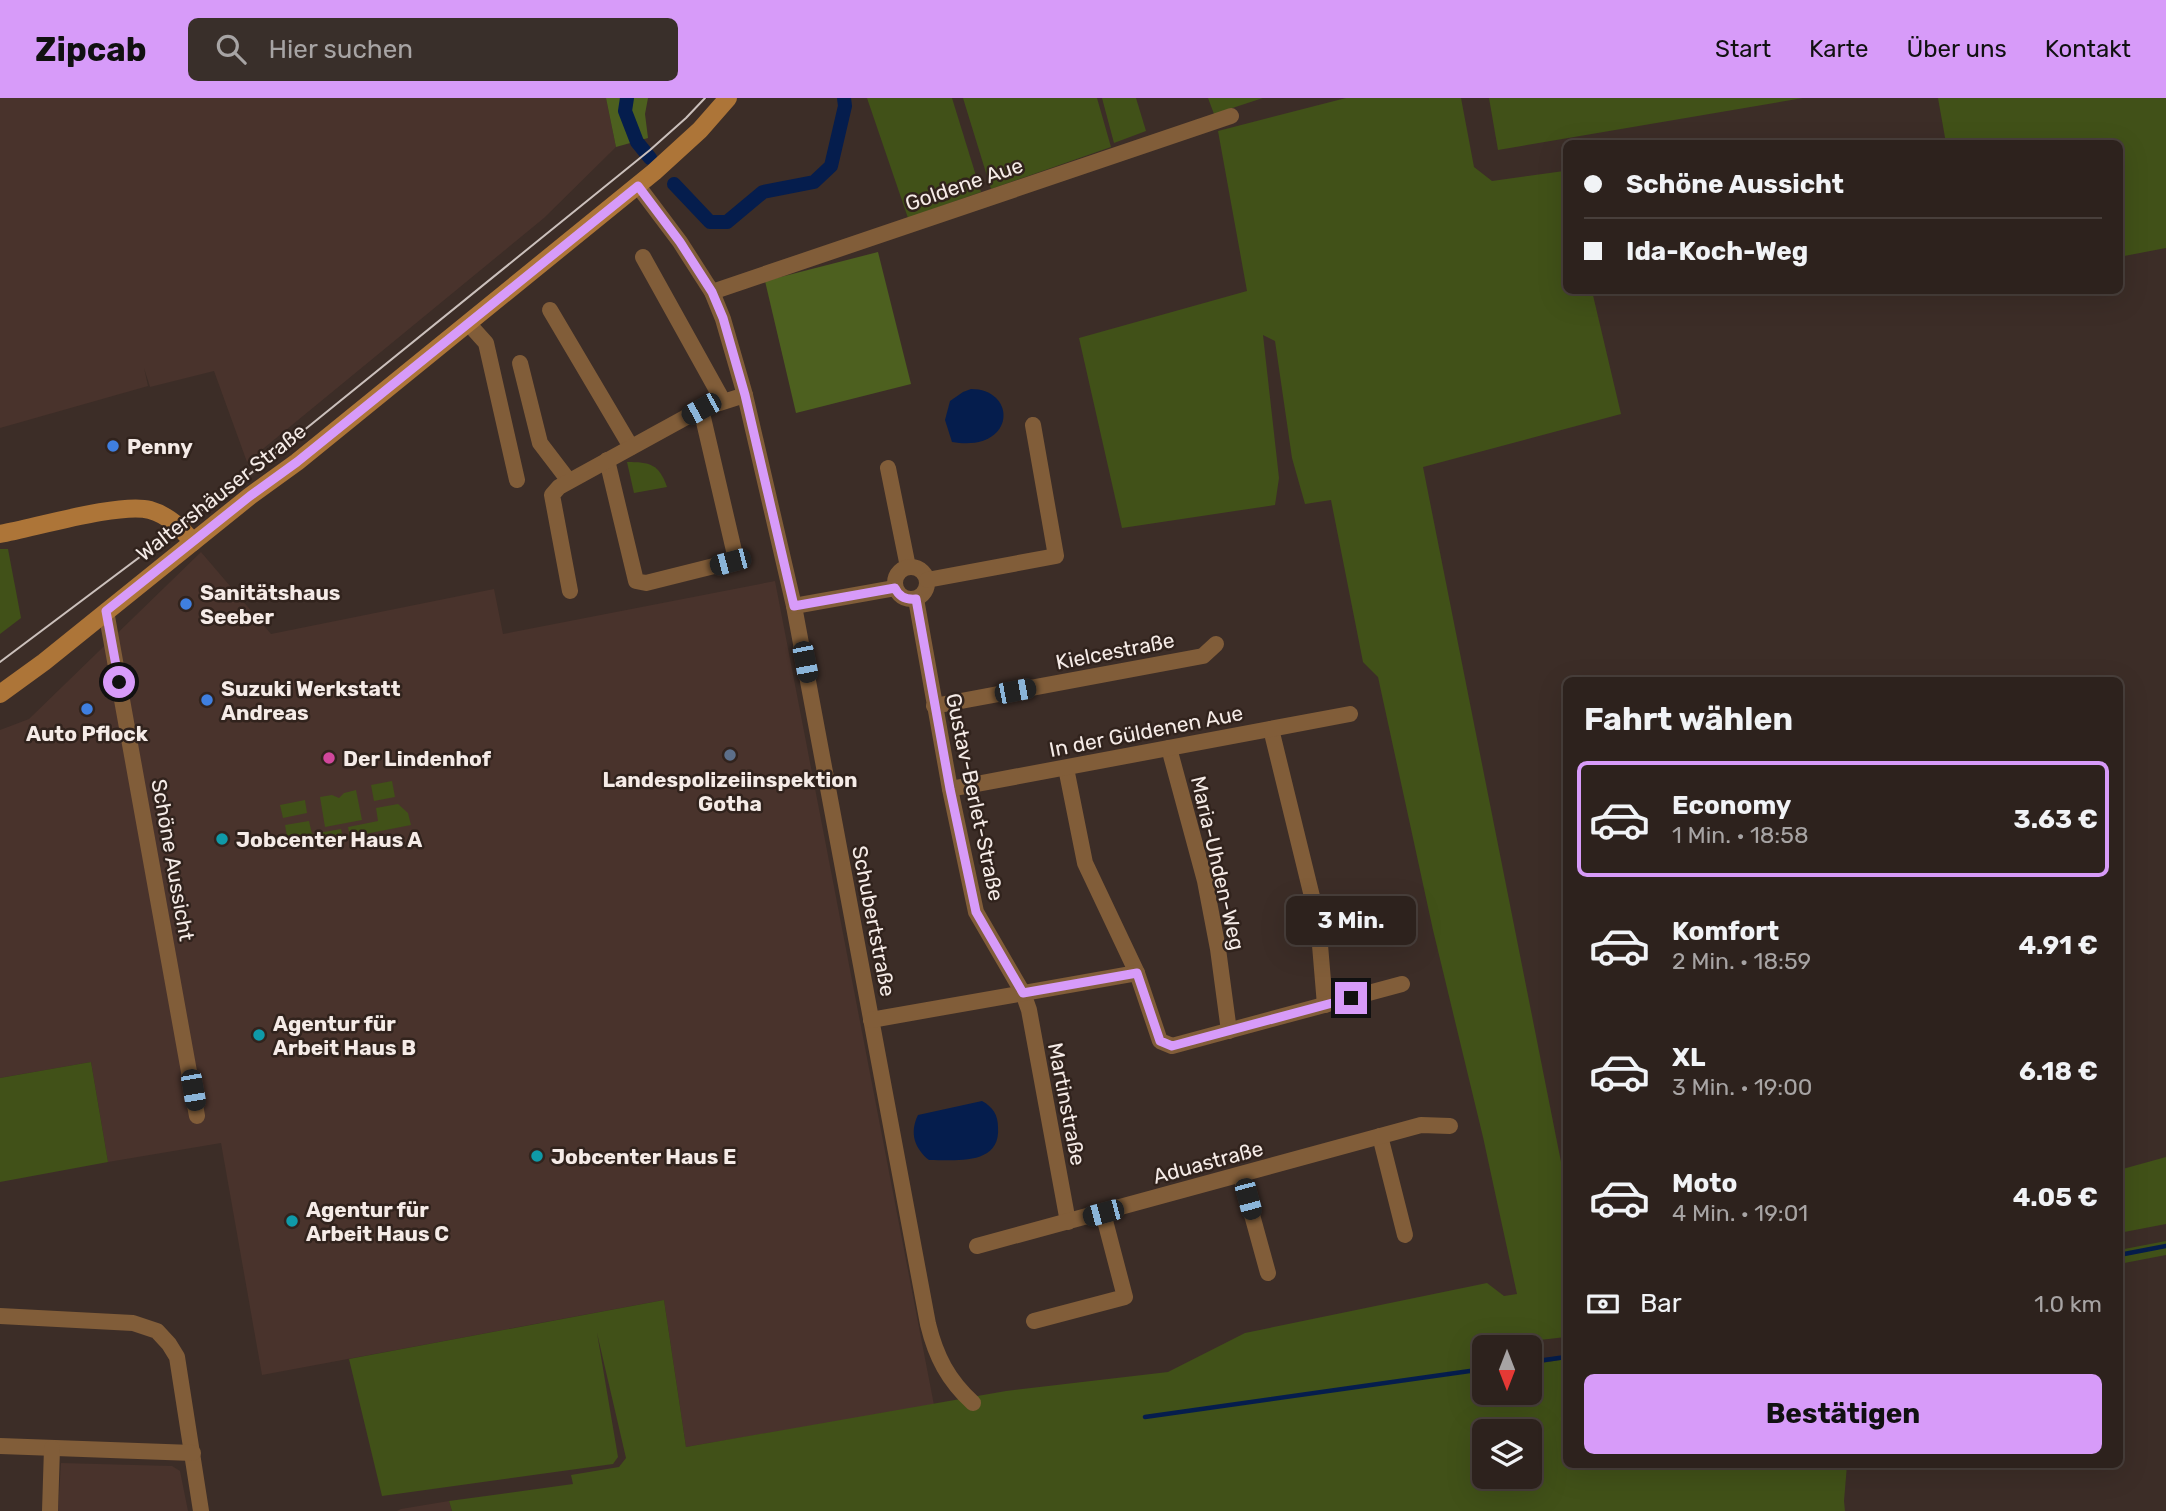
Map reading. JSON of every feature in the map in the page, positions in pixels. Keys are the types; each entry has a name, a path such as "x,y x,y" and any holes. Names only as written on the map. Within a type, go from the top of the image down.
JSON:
{"main road":[{"name":"Waltershäuser Straße","path":"0,694 44,662 250,496 297,462 638,186 700,130 728,98"},
{"path":"0,534 112,511 136,509 149,510 168,518 181,528 192,542"}],"street":[{"name":"Goldene Aue","path":"712,292 1231,116"},
{"name":"Schubertstraße","path":"638,186 680,242 712,292 723,318 745,395 794,606 934,1348 949,1378 973,1403"},
{"path":"643,257 723,401"},
{"path":"550,310 631,447"},
{"path":"468,323 486,343 517,480"},
{"path":"520,363 540,443 569,481"},
{"path":"570,591 552,495 559,487 701,409 745,395"},
{"path":"607,460 636,581 646,583 730,562 735,555 701,409"},
{"path":"927,580 1056,556 1033,425"},
{"path":"888,468 908,567"},
{"path":"908,567 919,569 927,580 925,593 916,599 905,599 897,593 894,582 898,572 908,567"},
{"path":"794,606 895,588"},
{"name":"Gustav-Berlet-Straße","path":"916,599 934,706 976,912 1023,993"},
{"name":"Schöne Aussicht","path":"106,611 197,1116"},
{"name":"Kielcestraße","path":"934,706 1203,656 1216,644"},
{"name":"In der Güldenen Aue","path":"950,789 1350,714"},
{"path":"1271,729 1318,921 1325,1005"},
{"name":"Maria-Uhden-Weg","path":"1169,748 1205,881 1229,1031"},
{"path":"1066,768 1085,863 1137,973 1160,1041 1172,1046 1402,984"},
{"path":"872,1020 1137,973"},
{"name":"Martinstraße","path":"1023,993 1029,1010 1068,1222"},
{"name":"Aduastraße","path":"977,1246 1421,1125 1450,1126"},
{"path":"1380,1136 1405,1235"},
{"path":"1241,1175 1268,1273"},
{"path":"1034,1321 1125,1297 1103,1213"},
{"path":"0,1316 133,1323 157,1331 177,1357 201,1511"},
{"path":"0,1446 192,1452"},
{"path":"50,1511 52,1448"}],"shaded area":[{"path":"0,98 606,98 616,147 544,218 247,462 214,371 150,387 144,368 148,386 0,428"},
{"path":"201,552 271,634 494,589 503,634 775,581 934,1405 686,1447 664,1300 262,1375 221,1143 108,1162 91,1062 0,1078 0,730 29,719"},
{"path":"61,1463 172,1466 180,1471 188,1511 58,1511"},
{"path":"449,1501 452,1511 397,1511 401,1509"}],"green space":[{"path":"606,98 648,98 645,114 648,138 616,147"},
{"path":"867,98 952,98 981,192 908,218"},
{"path":"963,98 1097,98 1111,147 991,189"},
{"path":"1102,98 1136,98 1146,131 1114,143"},
{"path":"1208,98 1263,98 1214,114"},
{"path":"1346,98 1461,98 1474,167 1492,181 1563,171 1563,294 1593,294 1621,414 1423,467 1563,1172 1563,1337 1542,1340 1542,1335 1472,1335 1472,1405 1542,1405 1542,1363 1563,1360 1563,1468 1847,1468 1845,1511 452,1511 449,1501 573,1484 571,1475 619,1467 626,1458 597,1333 618,1457 613,1464 382,1496 349,1359 664,1300 686,1447 1006,1391 1168,1372 1245,1333 1487,1283 1504,1296 1517,1294 1378,677 1363,662 1331,500 1305,504 1292,458 1275,341 1263,335 1279,478 1275,505 1122,528 1079,338 1247,291 1218,131"},
{"path":"1489,98 1803,98 1498,150"},
{"path":"1938,98 2166,98 2166,248 2123,256 2123,140 1945,140"},
{"path":"878,252 911,384 796,413 765,281"},
{"path":"627,462 653,466 661,473 667,487 634,493"},
{"path":"0,549 8,549 21,618 0,634"},
{"path":"392,781 395,797 374,801 371,785"},
{"path":"356,790 362,820 325,827 320,797 332,795 339,798 344,793"},
{"path":"305,800 307,813 283,818 280,805"},
{"path":"398,804 408,813 411,825 350,837 348,827 378,821 376,808"},
{"path":"309,821 312,834 341,829 343,838 289,848 285,825"},
{"path":"91,1062 108,1162 0,1182 0,1078"},
{"path":"2166,1157 2166,1224 2123,1232 2123,1169"},
{"path":"2166,1241 2166,1255 2123,1263 2123,1249"}],"water":[{"path":"971,389 986,392 997,399 1003,409 1003,420 999,430 989,438 973,443 952,442 945,420 950,401"},
{"path":"982,1101 992,1109 997,1119 997,1140 992,1149 984,1155 963,1160 929,1160 924,1156 917,1146 914,1134 918,1115"}],"waterway":[{"path":"627,98 625,111 637,142 650,158"},
{"path":"674,184 710,222 727,222 763,192 814,182 831,166 845,106 844,98"},
{"path":"2123,1254 2166,1246"},
{"path":"1542,1360 1563,1357"},
{"path":"1145,1417 1472,1371"}],"tram line":[{"path":"0,662 245,478 650,150 705,98"}],"place":[{"name":"Penny","path":"113,446"},
{"name":"Sanitätshaus Seeber","path":"186,604"},
{"name":"Suzuki Werkstatt Andreas","path":"207,700"},
{"name":"Auto Pflock","path":"87,709"},
{"name":"Landespolizeiinspektion Gotha","path":"730,755"},
{"name":"Der Lindenhof","path":"329,758"},
{"name":"Jobcenter Haus A","path":"222,839"},
{"name":"Agentur für Arbeit Haus B","path":"259,1035"},
{"name":"Jobcenter Haus E","path":"537,1156"},
{"name":"Agentur für Arbeit Haus C","path":"292,1221"}],"route":[{"path":"119,682 106,611 250,496 297,462 638,186 680,242 712,292 723,318 745,395 794,606 895,588 905,599 916,599 934,706 976,912 1023,993 1137,973 1160,1041 1172,1046 1351,998"}]}
